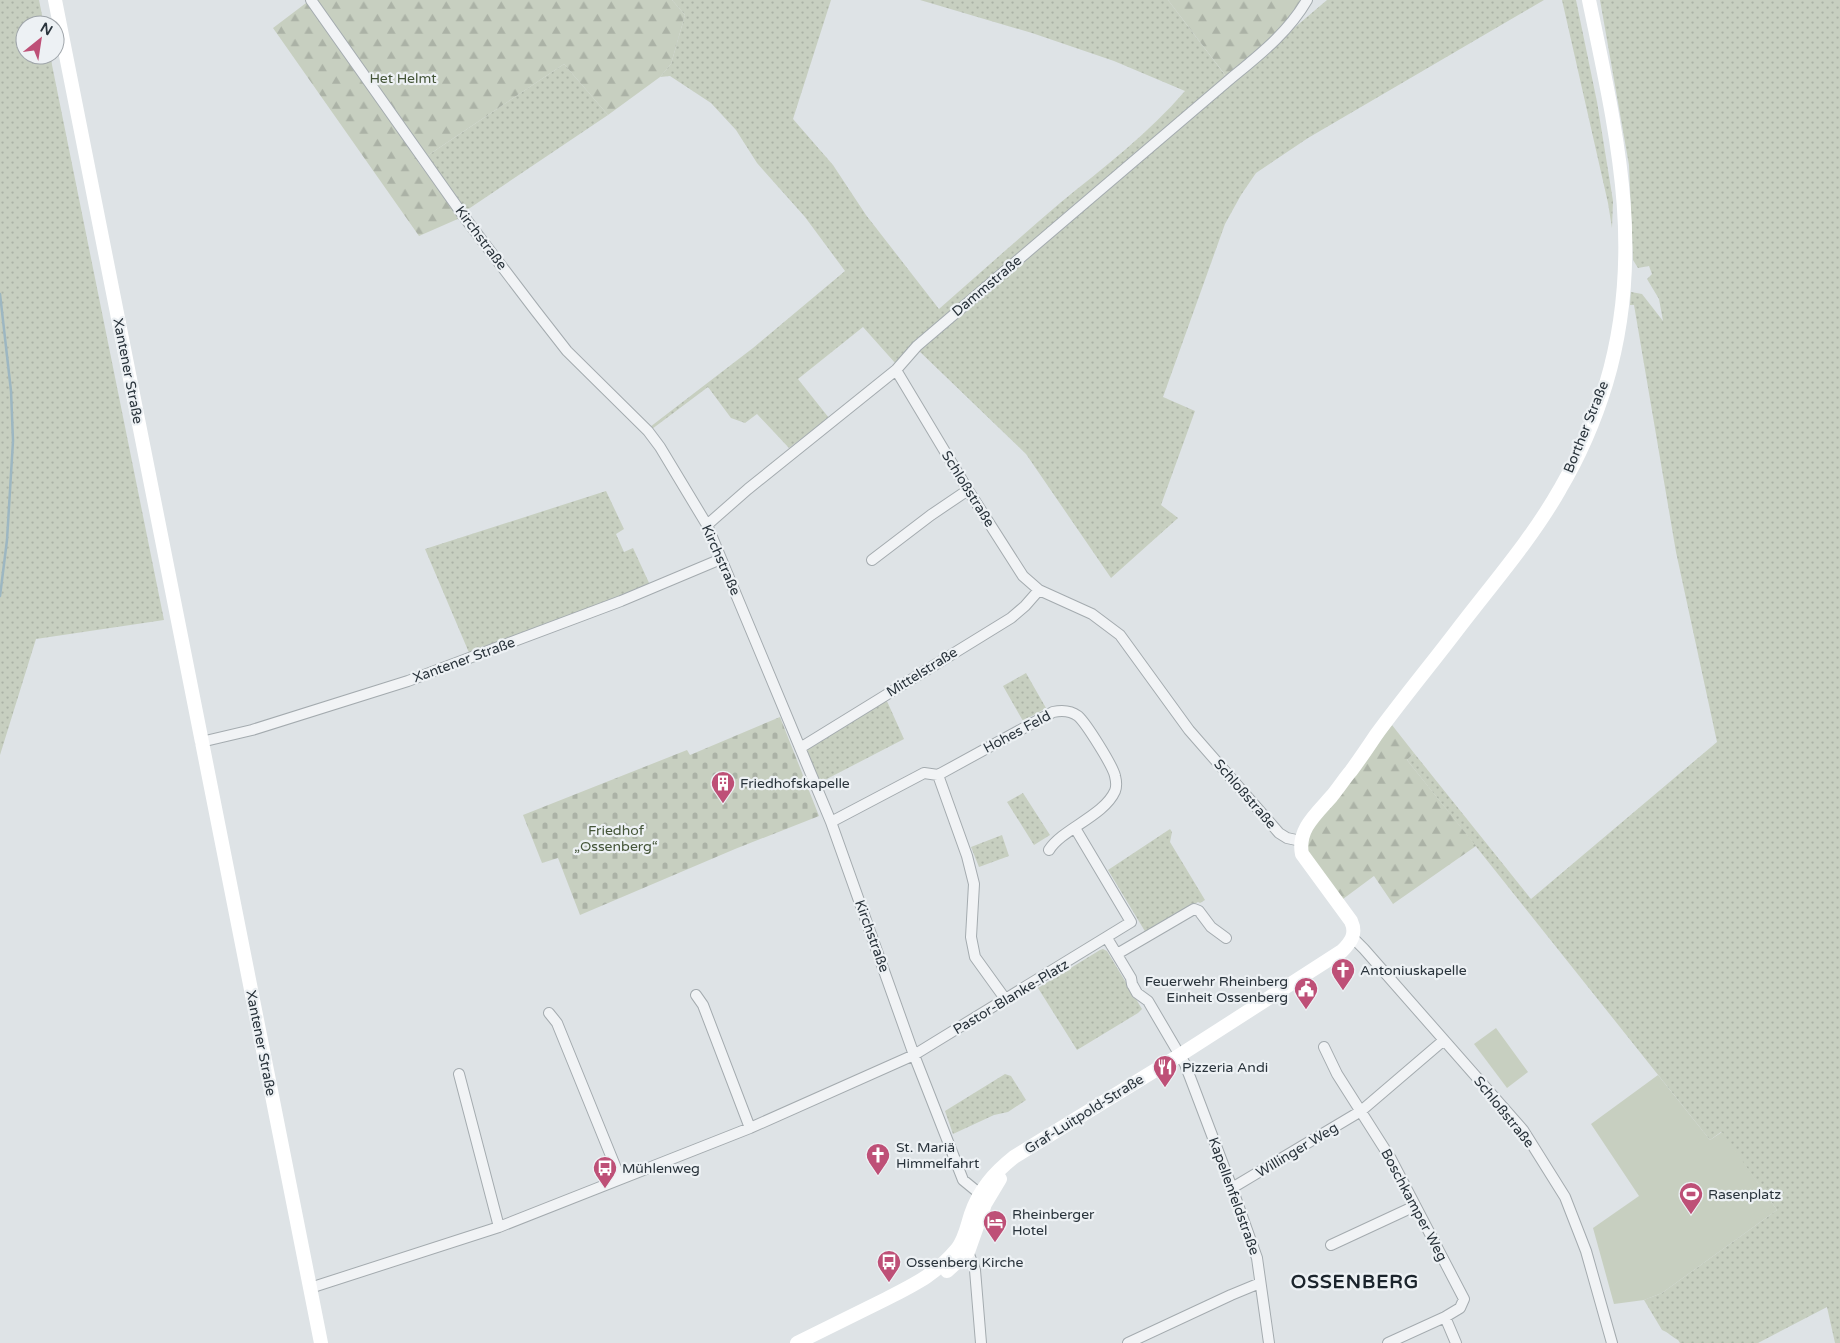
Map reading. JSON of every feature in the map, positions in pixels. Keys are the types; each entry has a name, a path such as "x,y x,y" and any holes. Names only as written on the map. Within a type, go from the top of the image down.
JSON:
{"street":[{"name":"Xantener Straße","path":"55,0 321,1343"},
{"name":"Kirchstraße","path":"311,0 465,218 567,351 648,431 707,525 830,822 914,1055 962,1180 984,1196"},
{"name":"Dammstraße","path":"707,525 748,489 896,370 924,339 1269,47 1300,12 1307,0"},
{"name":"Borther Straße","path":"1301,841 1305,829 1318,810 1342,783 1498,577 1560,489 1588,431 1606,384 1624,298 1626,228 1619,154 1589,0"},
{"name":"Schloßstraße","path":"896,370 968,490 1023,576 1039,590 1092,614 1120,635 1189,730 1279,833 1287,838 1301,841 1302,854 1306,861 1351,921 1354,930 1353,938 1364,948 1523,1130 1565,1197 1586,1251 1612,1343"},
{"path":"872,560 931,514 968,490"},
{"name":"Xantener Straße","path":"202,742 252,730 408,681 621,601 721,559"},
{"name":"Mittelstraße","path":"800,748 1011,618 1039,590"},
{"name":"Hohes Feld","path":"830,822 924,773 938,775 1053,712 1064,710 1078,716 1086,725 1115,774 1116,784 1115,791 1109,799 1075,828 1054,842 1049,850"},
{"path":"938,775 967,856 974,884 970,937 975,957 1006,1000"},
{"name":"Pastor-Blanke-Platz","path":"914,1055 1131,922 1075,828"},
{"path":"1117,954 1194,909 1199,911 1211,927 1226,938"},
{"path":"1107,938 1132,978 1132,984 1137,993 1148,1001 1180,1055"},
{"name":"Graf-Luitpold-Straße","path":"797,1343 923,1280 964,1250 965,1235 971,1213 984,1196 998,1170 1014,1158 1342,952 1353,938"},
{"path":"696,995 703,1006 750,1128"},
{"path":"549,1013 557,1023 620,1178"},
{"name":"Willinger Weg","path":"1232,1188 1361,1111 1444,1040"},
{"path":"1324,1047 1337,1074 1361,1111"},
{"path":"310,1288 500,1227 750,1128 914,1055"},
{"name":"Kapellenfeldstraße","path":"1180,1055 1257,1258 1269,1343"},
{"path":"458,1074 500,1227"},
{"name":"Boschkamper Weg","path":"1361,1111 1391,1160 1464,1299 1460,1308 1445,1317"},
{"path":"1331,1245 1415,1206"},
{"path":"964,1250 975,1270 980,1343"},
{"path":"1128,1343 1260,1283"},
{"path":"1388,1343 1445,1317 1456,1343"}],"green space":[{"path":"0,0 39,0 42,15 15,15 15,65 52,65 164,620 36,639 0,755"},
{"name":"Het Helmt","path":"310,0 672,0 685,15 671,64 660,77 608,115 564,64 418,162 460,218 419,236 273,28"},
{"path":"672,0 831,0 793,119 833,165 866,215 939,309 1060,203 1141,136 1185,91 1114,61 1032,33 920,0 1168,0 1228,79 896,364 863,327 798,379 829,418 789,448 757,414 745,423 731,418 708,387 652,429 650,427 753,348 845,271 805,217 757,163 736,130 711,103 670,76 660,77 671,64 685,15"},
{"path":"1168,0 1307,0 1300,12 1229,80"},
{"path":"1327,0 1544,0 1308,138 1256,173 1225,224 1163,397 1195,411 1161,505 1178,518 1111,578 1026,454 917,349"},
{"path":"1562,0 1576,0 1597,102 1613,201 1612,228 1608,203"},
{"path":"1600,0 1840,0 1840,1343 1835,1343 1827,1307 1758,1343 1680,1343 1662,1330 1644,1300 1662,1293 1777,1210 1721,1132 1710,1140 1407,760 1414,753 1531,899 1717,742 1676,552 1634,305 1630,305 1631,292 1642,294 1663,321 1659,299 1647,279 1652,274 1649,266 1638,268 1633,260 1629,165"},
{"path":"564,64 608,115 464,212 424,158"},
{"path":"606,491 624,529 616,534 624,552 633,548 650,585 470,655 425,549"},
{"path":"1026,673 1046,708 1023,721 1003,686"},
{"path":"886,699 904,739 819,783 806,748"},
{"name":"Friedhof „Ossenberg“","path":"780,717 819,816 735,849 580,915 558,858 542,863 523,815 687,750 690,755"},
{"path":"1392,725 1414,753 1407,760 1476,846 1393,904 1374,876 1343,899 1310,856 1307,848 1311,829"},
{"path":"1023,793 1050,835 1034,845 1007,802"},
{"path":"1170,829 1172,832 1170,842 1205,900 1200,903 1198,902 1146,933 1108,870"},
{"path":"1002,835 1009,856 979,867 971,847"},
{"path":"1103,949 1107,951 1142,1009 1077,1050 1038,988"},
{"path":"1496,1028 1528,1072 1507,1088 1474,1044"},
{"path":"1005,1074 1011,1076 1026,1100 1008,1112 994,1115 953,1134 945,1111"},
{"path":"1658,1075 1710,1140 1722,1132 1777,1210 1662,1293 1644,1300 1614,1304 1593,1228 1639,1196 1591,1124"}],"waterway":[{"path":"0,294 11,391 13,441 7,540 0,596"}],"place":[{"name":"Friedhofskapelle","path":"723,804"},
{"name":"Antoniuskapelle","path":"1343,991"},
{"name":"Feuerwehr Rheinberg Einheit Ossenberg","path":"1306,1010"},
{"name":"Pizzeria Andi","path":"1165,1088"},
{"name":"St. Mariä Himmelfahrt","path":"878,1176"},
{"name":"Mühlenweg","path":"605,1189"},
{"name":"Rasenplatz","path":"1691,1215"},
{"name":"Rheinberger Hotel","path":"995,1243"},
{"name":"Ossenberg Kirche","path":"889,1283"}],"district":[{"name":"OSSENBERG","path":"1355,1282"}]}
